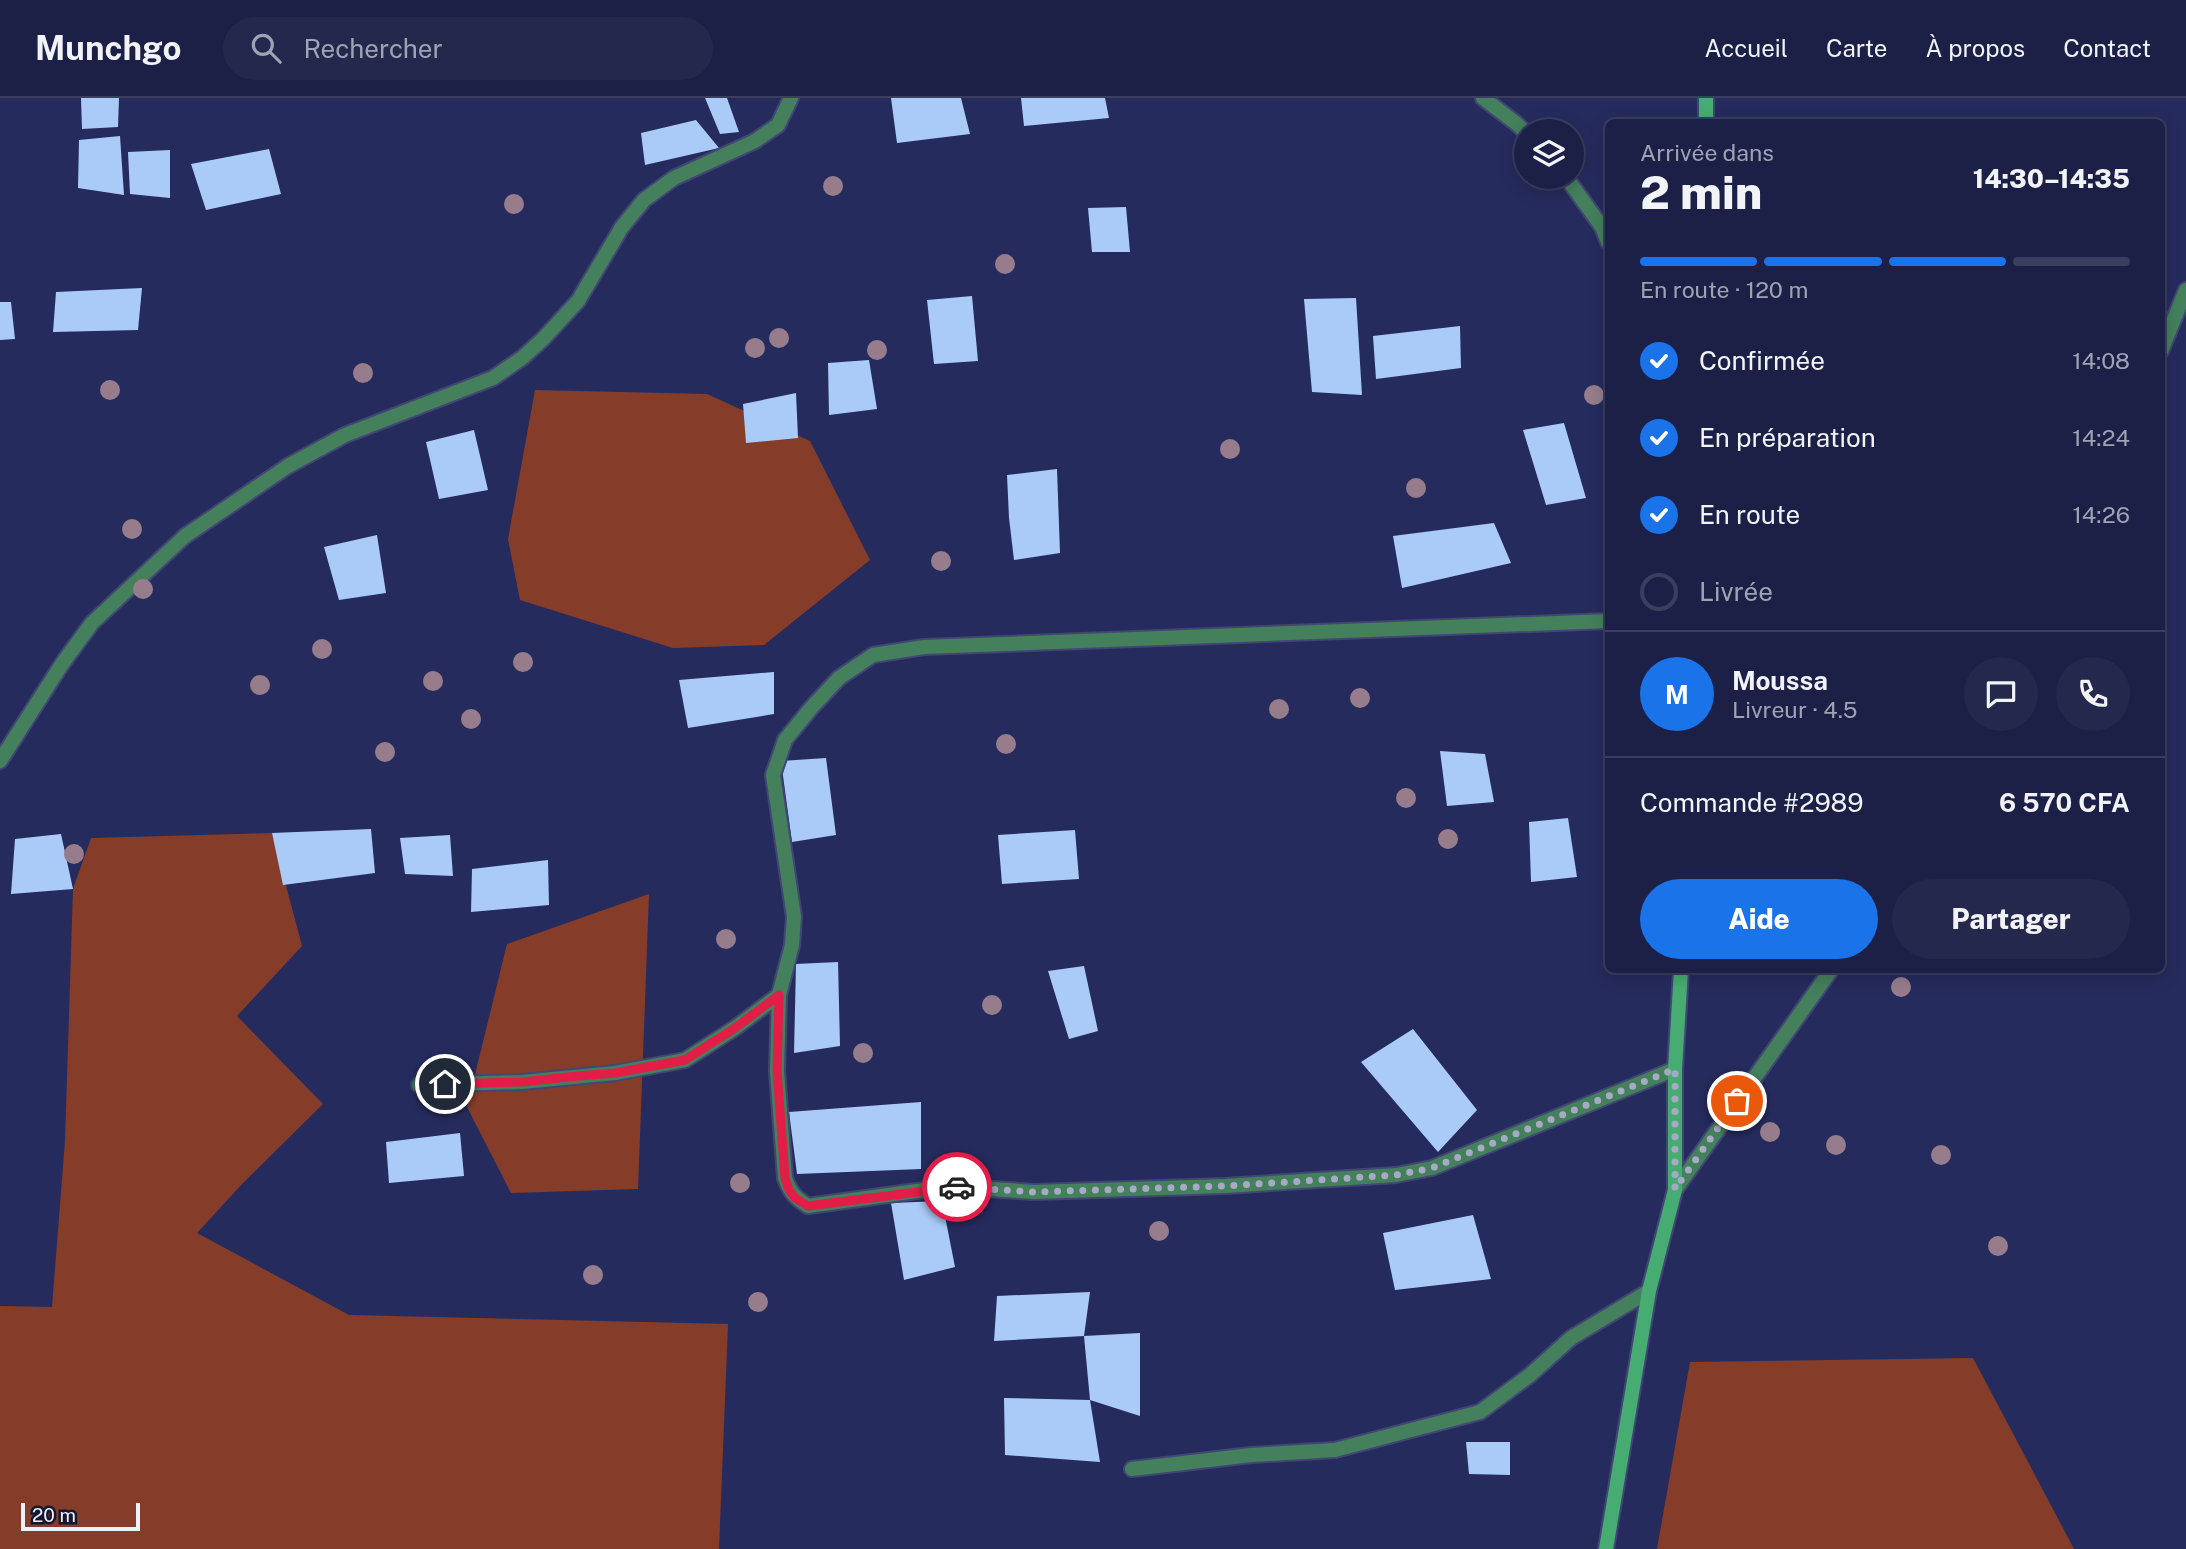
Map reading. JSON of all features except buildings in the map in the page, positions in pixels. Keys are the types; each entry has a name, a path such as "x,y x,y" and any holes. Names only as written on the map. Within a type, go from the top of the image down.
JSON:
{"main road":[{"path":"1706,98 1706,119"},
{"path":"1606,1549 1648,1291 1675,1189 1675,1069 1681,973"}],"street":[{"path":"0,761 62,664 92,623 185,536 288,466 345,435 493,378 522,358 543,340 578,302 622,227 644,200 674,178 755,141 778,125 791,98"},
{"path":"1483,98 1514,122"},
{"path":"1575,189 1605,234"},
{"path":"2165,341 2186,290"},
{"path":"1605,621 924,647 873,655 839,678 812,707 785,740 773,775 794,916 792,945 779,995 777,1071 784,1170 789,1190 795,1198 808,1206 963,1187 1048,1192 1225,1186 1396,1175 1432,1168 1675,1069"},
{"path":"1675,1189 1829,973"},
{"path":"419,1085 522,1082 615,1073 685,1060 735,1028 779,995"},
{"path":"1132,1469 1251,1455 1335,1450 1480,1412 1530,1375 1572,1338 1648,1291"}],"shaded area":[{"path":"535,390 707,394 810,441 870,560 764,645 673,648 520,600 508,539"},
{"path":"272,833 302,946 237,1016 323,1104 197,1233 349,1315 728,1324 719,1549 0,1549 0,1306 52,1307 65,1141 73,889 91,838"},
{"path":"649,894 638,1189 511,1193 467,1107 507,944"},
{"path":"1973,1358 2074,1549 1657,1549 1690,1362"}],"way so far":[{"path":"957,1187 1034,1192 1225,1186 1396,1175 1432,1168 1469,1154 1675,1069 1675,1189 1737,1101"}],"route":[{"path":"445,1084 522,1082 615,1073 685,1060 735,1028 779,995 777,1071 783,1161 785,1178 795,1198 808,1206 957,1187"}]}
